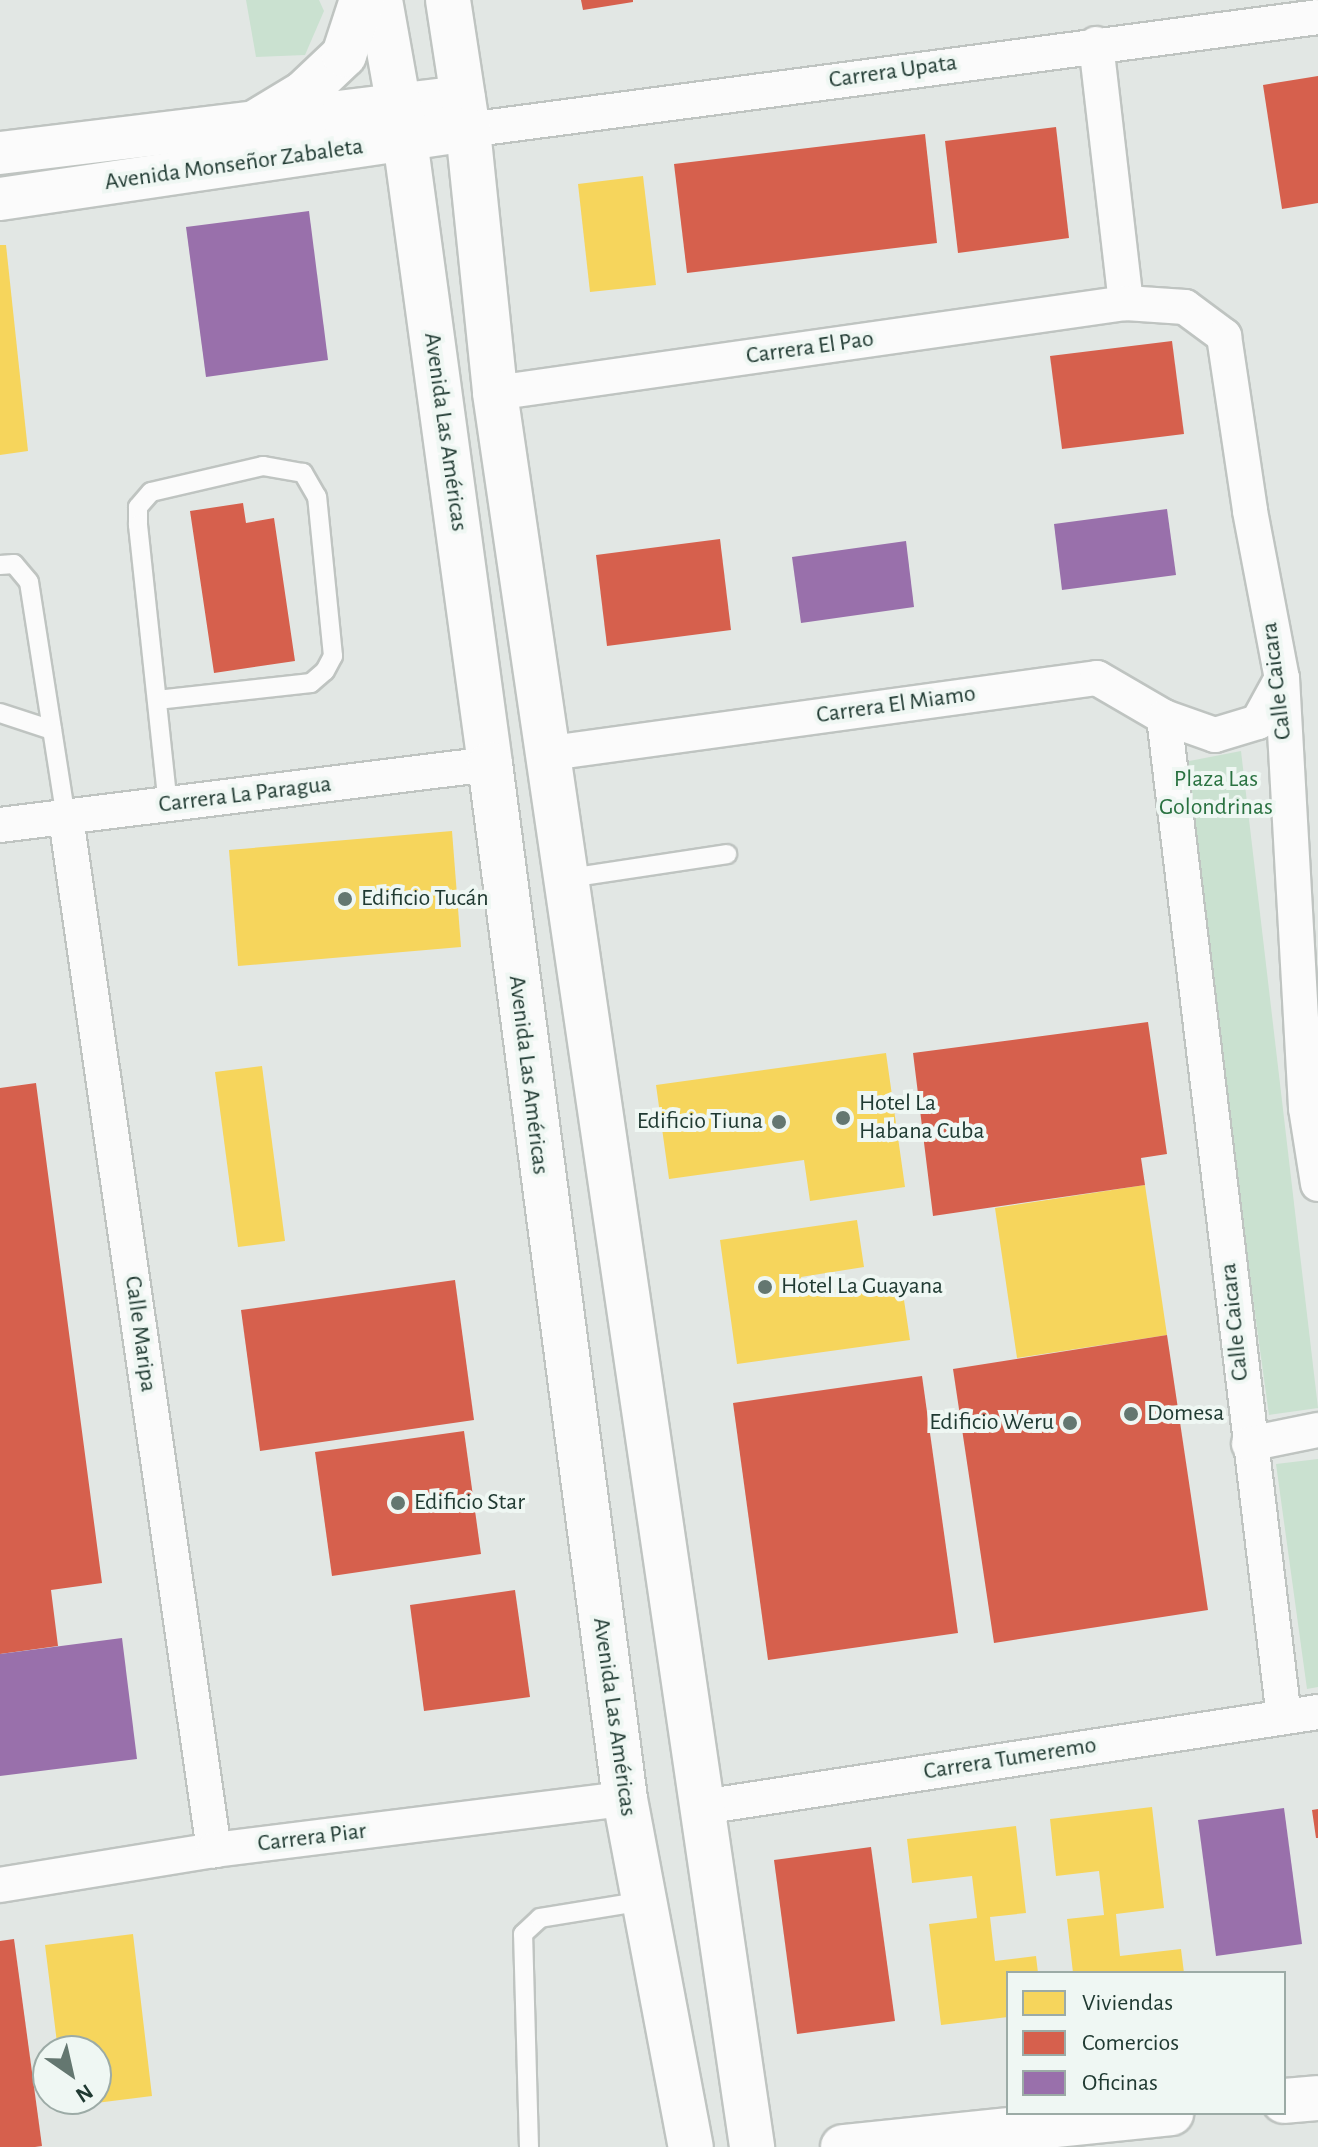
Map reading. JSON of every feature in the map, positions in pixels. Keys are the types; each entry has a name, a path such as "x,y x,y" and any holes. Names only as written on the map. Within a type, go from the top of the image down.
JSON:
{"main road":[{"path":"256,122 304,93 344,55 362,0"},
{"name":"Avenida Las Américas","path":"380,0 402,122 490,764 625,1799 691,2147"},
{"path":"448,0 466,114 495,393 551,753 752,2147"},
{"path":"1286,2101 1318,2098"},
{"path":"843,2147 1152,2115"}],"street":[{"name":"Carrera Upata","path":"466,114 1096,44 1282,11 1318,17"},
{"path":"1096,44 1126,303"},
{"name":"Avenida Monseñor Zabaleta","path":"0,199 402,122 466,114"},
{"name":"Avenida Monseñor Zabaleta","path":"0,153 256,122 402,122"},
{"name":"Carrera El Pao","path":"495,393 1126,303"},
{"name":"Calle Caicara","path":"1126,303 1185,307 1224,336 1250,511 1282,678 1306,1108 1318,1184"},
{"name":"Carrera El Miamo","path":"551,753 1097,678 1164,717 1215,735 1258,722 1282,678"},
{"name":"Calle Caicara","path":"1164,717 1284,1717"},
{"name":"Carrera La Paragua","path":"0,825 490,764"},
{"name":"Calle Maripa","path":"66,818 214,1850"},
{"path":"1249,1444 1318,1430"},
{"name":"Carrera Tumeremo","path":"703,1807 1318,1712"},
{"name":"Carrera Piar","path":"0,1885 214,1850 625,1799"}],"lane":[{"path":"157,700 311,683 325,671 333,656 317,497 303,473 263,466 151,492 138,507 157,700 168,805"},
{"path":"0,565 14,564 29,582 66,818"},
{"path":"0,713 52,730"},
{"path":"569,878 727,854"},
{"path":"529,2147 523,1934 540,1918 644,1901"}],"green space":[{"path":"246,0 319,0 324,11 305,55 256,57"},
{"name":"Plaza Las Golondrinas","path":"1241,751 1318,1408 1269,1415 1179,763"},
{"path":"1318,1459 1318,1687 1307,1689 1276,1464"}],"building: Viviendas":[{"path":"643,176 656,285 590,292 578,184"},
{"path":"0,245 6,245 28,451 0,455"},
{"name":"Edificio Tucán","path":"452,831 461,947 238,966 229,850"},
{"name":"Edificio Tiuna","path":"886,1053 905,1187 810,1201 804,1160 669,1179 656,1085"},
{"path":"262,1066 285,1241 238,1247 215,1072"},
{"path":"1145,1185 1167,1335 1017,1358 995,1208"},
{"name":"Hotel La Guayana","path":"857,1220 864,1267 801,1277 804,1294 901,1280 910,1340 737,1364 720,1240"},
{"path":"1152,1807 1164,1908 1116,1914 1120,1956 1181,1949 1184,1971 1073,1971 1067,1919 1104,1915 1099,1871 1056,1876 1050,1819"},
{"path":"1016,1826 1026,1913 990,1917 995,1961 1036,1956 1038,1971 1006,1971 1006,2017 941,2025 929,1924 977,1918 972,1876 912,1883 907,1839"},
{"path":"133,1934 152,2096 112,2101 112,2035 56,2035 45,1945"}],"building: Comercios":[{"path":"581,0 633,0 633,2 583,10"},
{"path":"1318,76 1318,203 1282,209 1263,85"},
{"path":"1056,127 1069,238 958,253 945,141"},
{"path":"925,134 937,243 687,273 674,164"},
{"path":"1172,341 1184,434 1062,449 1050,356"},
{"path":"243,503 246,523 274,518 295,661 214,673 190,511"},
{"path":"720,539 731,630 607,646 596,555"},
{"path":"1148,1022 1167,1154 1141,1158 1145,1185 933,1216 913,1053"},
{"path":"36,1083 102,1583 51,1590 58,1646 0,1654 0,1088"},
{"path":"455,1280 474,1420 260,1451 241,1310"},
{"path":"1167,1335 1208,1610 994,1643 953,1369"},
{"path":"922,1376 958,1633 768,1660 733,1403"},
{"name":"Edificio Star","path":"464,1431 481,1554 332,1576 315,1452"},
{"path":"515,1590 530,1697 424,1711 410,1605"},
{"path":"1318,1809 1318,1838 1316,1838 1312,1810"},
{"path":"871,1847 895,2021 797,2034 774,1860"},
{"path":"14,1939 32,2072 32,2115 38,2115 42,2146 0,2147 0,1941"}],"building: Oficinas":[{"path":"309,211 328,360 206,377 186,227"},
{"path":"1167,509 1176,575 1062,590 1054,524"},
{"path":"906,541 914,607 801,623 792,557"},
{"path":"122,1638 137,1759 0,1776 0,1654"},
{"path":"1284,1808 1302,1944 1216,1956 1198,1820"}],"place":[{"name":"Edificio Tucán","path":"345,899"},
{"name":"Hotel La Habana Cuba","path":"843,1118"},
{"name":"Edificio Tiuna","path":"779,1122"},
{"name":"Hotel La Guayana","path":"765,1287"},
{"name":"Domesa","path":"1131,1414"},
{"name":"Edificio Weru","path":"1070,1423"},
{"name":"Edificio Star","path":"398,1503"}]}
